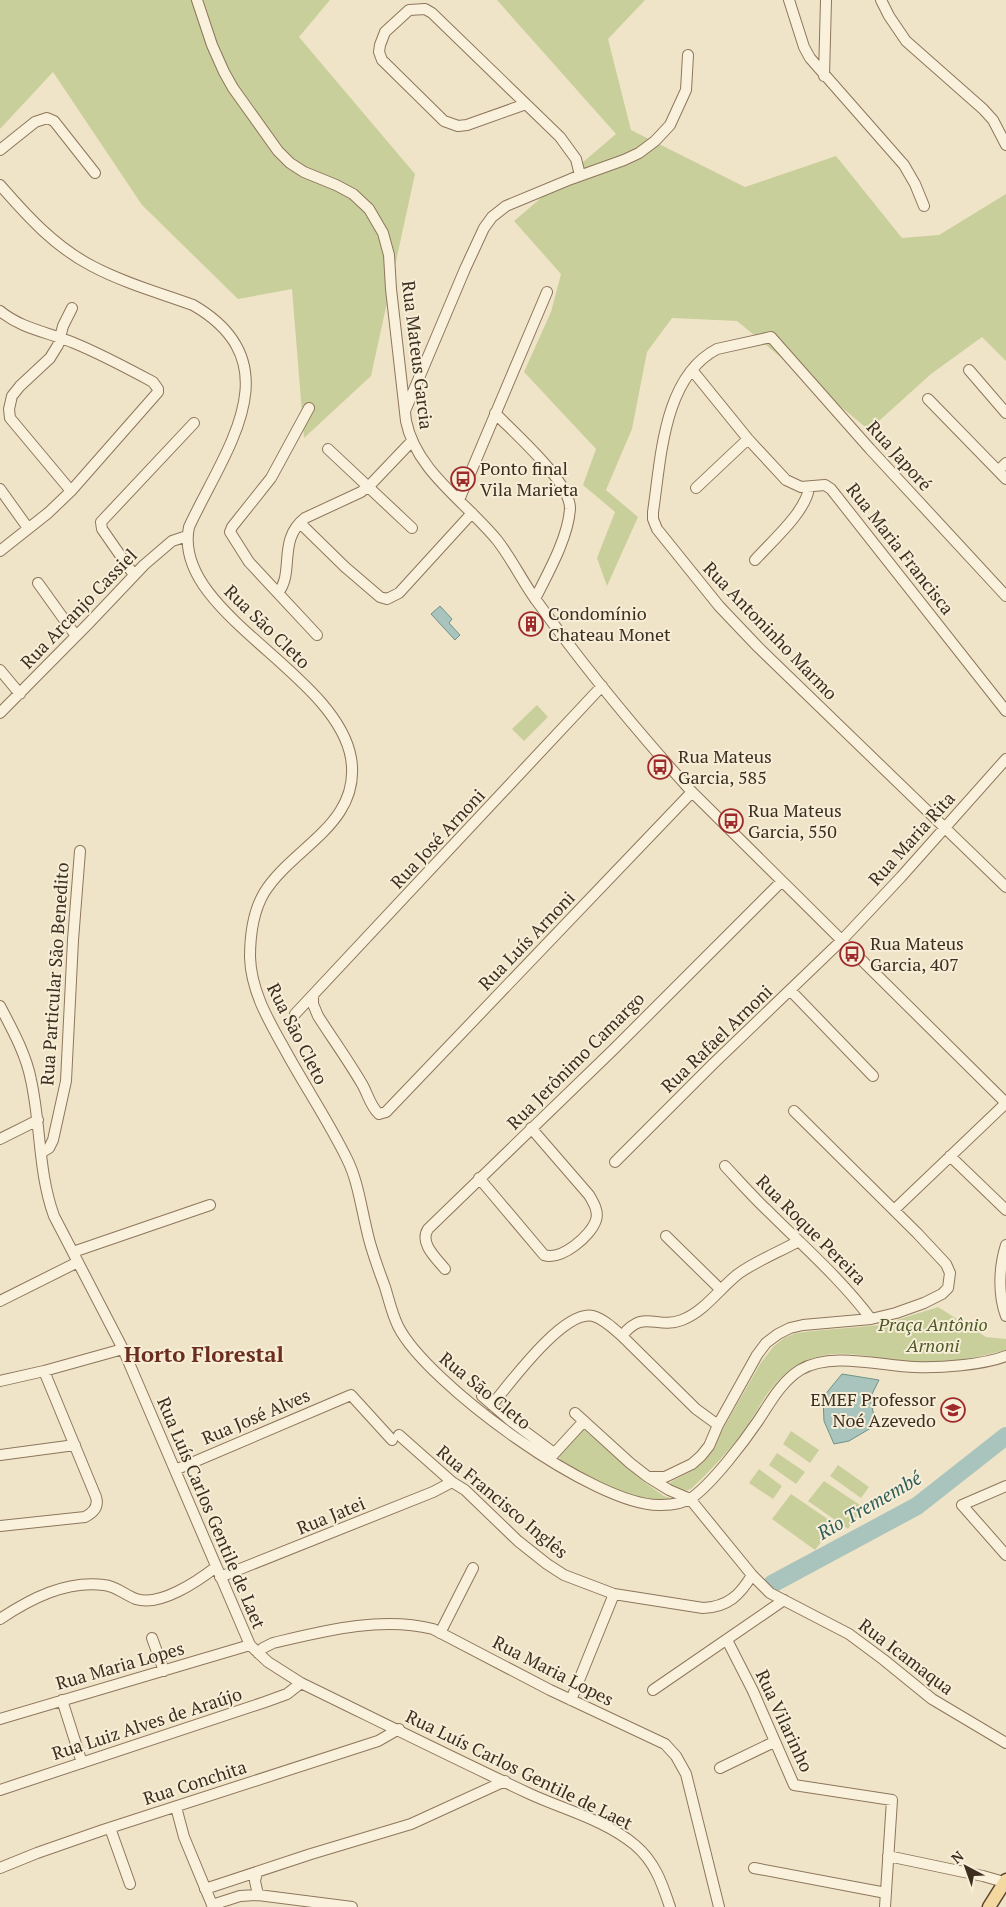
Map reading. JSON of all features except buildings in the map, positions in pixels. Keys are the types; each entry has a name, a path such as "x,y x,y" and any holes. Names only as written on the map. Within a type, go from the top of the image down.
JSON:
{"main road":[{"path":"989,1907 1005,1881"}],"street":[{"name":"Rua Mateus Garcia","path":"197,0 212,45 228,80 278,151 290,163 304,172 353,194 369,209 383,233 390,255 391,289 404,412 412,441 430,468 497,540 535,599 602,686 630,722 692,792 1006,1103"},
{"path":"789,0 804,47 824,76 904,165 915,184 924,206"},
{"path":"824,76 826,0"},
{"path":"881,0 906,41 983,109 993,120 1006,145"},
{"path":"526,104 467,125 458,126 450,124 436,113 382,60 379,52 382,38 385,32 409,10 424,9 432,12 526,104 571,151 580,175"},
{"path":"404,412 487,222 506,206 580,175 624,160 639,153 655,141 670,125 686,90 688,55"},
{"path":"0,150 35,122 47,118 54,121 95,173"},
{"name":"Rua São Cleto","path":"0,185 31,221 61,246 91,266 193,305 227,332 242,354 246,392 243,413 189,527 187,536 190,561 209,593 320,702 342,732 351,758 347,798 341,810 325,832 271,883 257,908 253,921 250,955 254,987 277,1035 350,1165 372,1252 394,1319 405,1339 423,1360 462,1396 515,1437 551,1456 601,1489 632,1502 644,1505 659,1505 690,1499"},
{"path":"459,500 547,292"},
{"path":"71,491 9,414 9,404 15,392 45,364 61,339 63,326 72,308"},
{"path":"0,311 21,325 80,345 128,368 153,382 158,392 71,491 48,513 0,551"},
{"name":"Rua Antoninho Marmo","path":"771,337 717,349 703,358 692,370 675,398 668,422 653,512 655,524 690,571 738,626 1006,888"},
{"name":"Rua Japoré","path":"771,337 870,449 1006,596"},
{"name":"Rua Maria Francisca","path":"692,370 748,439 786,480 801,487 825,484 831,489 1006,711"},
{"path":"969,370 1006,414"},
{"path":"928,400 1006,479"},
{"path":"309,408 272,478 230,529 232,536 249,562 317,635"},
{"path":"495,413 558,479 569,503 565,532 535,599"},
{"path":"134,575 102,529 100,522 194,423"},
{"path":"696,488 748,439"},
{"path":"278,593 284,581 288,544 294,530 300,523 306,518 358,494 412,441"},
{"path":"328,449 412,528"},
{"path":"998,471 1006,463"},
{"path":"754,560 802,506 809,493 809,487"},
{"path":"0,489 28,528"},
{"path":"300,523 345,567 380,597 387,599 399,593 472,513"},
{"name":"Rua Arcanjo Cassiel","path":"0,713 134,575 172,541 187,536"},
{"path":"38,583 76,636"},
{"path":"0,670 20,694"},
{"name":"Rua José Arnoni","path":"296,1014 602,686"},
{"name":"Rua Maria Rita","path":"842,940 1006,759"},
{"name":"Rua Luís Arnoni","path":"314,995 313,1004 318,1016 362,1083 373,1109 378,1114 386,1112 692,792"},
{"name":"Rua Particular São Benedito","path":"41,1153 49,1148 53,1140 66,1081 72,940 80,850"},
{"name":"Rua Jerônimo Camargo","path":"445,1270 426,1244 424,1234 782,882"},
{"name":"Rua Rafael Arnoni","path":"615,1162 713,1064 842,940"},
{"path":"790,990 873,1076"},
{"name":"Rua Luís Carlos Gentile de Laet","path":"0,1006 23,1054 31,1078 48,1198 54,1216 122,1349 250,1645 268,1662 301,1683 531,1794 598,1822 618,1833 635,1845 654,1866 670,1907"},
{"path":"894,1210 1006,1103"},
{"path":"648,1478 665,1477 692,1464 708,1446 718,1424 757,1355 766,1343 778,1334 790,1328 803,1325 871,1319 924,1303 942,1294 948,1288 950,1273 946,1264 794,1111"},
{"path":"0,1139 38,1120"},
{"path":"479,1178 544,1255 550,1257 558,1256 581,1240 593,1227 596,1220 597,1212 594,1204 589,1194 531,1128"},
{"path":"950,1156 1006,1210"},
{"name":"Rua Roque Pereira","path":"726,1166 855,1298 871,1319"},
{"path":"73,1252 210,1205"},
{"path":"666,1236 721,1290"},
{"path":"622,1336 638,1321 667,1323 680,1321 702,1308 748,1267 799,1241"},
{"path":"1006,1245 1003,1254 1001,1290 1006,1316"},
{"path":"0,1301 78,1262"},
{"path":"492,1405 548,1340 573,1319 592,1316 600,1318 622,1336 696,1409 718,1424"},
{"path":"0,1382 44,1372 122,1349"},
{"path":"575,1413 648,1478 690,1499 744,1441 780,1389 790,1378 813,1364 824,1361 840,1361 916,1367 945,1366 998,1359 1006,1356"},
{"path":"0,1526 84,1517 94,1511 98,1501 44,1372"},
{"name":"Rua José Alves","path":"175,1470 350,1395"},
{"name":"Rua Francisco Inglês","path":"350,1395 396,1438 452,1482 466,1490 504,1529 547,1564 572,1579 614,1594 684,1606 713,1608 730,1602 737,1596 752,1575"},
{"name":"Rua São Cleto","path":"482,1396 551,1456"},
{"path":"551,1456 584,1421"},
{"path":"0,1456 74,1445"},
{"name":"Rua Jatei","path":"220,1577 433,1492 452,1482"},
{"path":"1006,1486 962,1505 1006,1555"},
{"name":"Rua Icamaqua","path":"690,1499 752,1575 770,1593 849,1634 871,1649 932,1699 1006,1743"},
{"path":"0,1619 23,1604 62,1589 82,1584 106,1585 138,1600 157,1599 172,1594 216,1567"},
{"path":"440,1632 473,1568"},
{"path":"571,1700 614,1594"},
{"path":"653,1690 784,1600"},
{"name":"Rua Maria Lopes","path":"258,1653 273,1643 329,1630 365,1625 414,1625 433,1629 571,1700 665,1744 676,1756 686,1774 719,1907"},
{"path":"152,1638 164,1671"},
{"name":"Rua Vilarinho","path":"727,1640 753,1691 792,1783 796,1786 892,1800 888,1856"},
{"name":"Rua Maria Lopes","path":"0,1719 250,1645"},
{"name":"Rua Luiz Alves de Araújo","path":"0,1790 272,1700 287,1694 301,1683"},
{"path":"62,1700 82,1763"},
{"name":"Rua Conchita","path":"0,1868 110,1828 378,1742 398,1729"},
{"path":"720,1768 774,1742"},
{"path":"205,1890 256,1872 411,1824 505,1781"},
{"path":"176,1807 184,1837 213,1906 240,1896 258,1895 352,1907"},
{"path":"110,1828 130,1884"},
{"path":"885,1907 888,1856 1005,1881"},
{"path":"754,1868 886,1893"},
{"path":"256,1872 255,1881 258,1895"}],"green space":[{"path":"0,0 330,0 299,37 415,174 371,376 304,438 292,289 238,299 142,205 53,72 0,129"},
{"path":"497,0 645,0 608,39 631,130 745,187 836,156 902,238 939,235 1006,194 1006,361 982,337 931,374 869,430 737,321 672,318 647,352 632,429 606,490 638,517 607,586 597,558 615,512 583,485 596,449 524,372 551,312 561,274 514,221 616,134"},
{"path":"537,705 548,717 524,741 512,729"},
{"name":"Praça Antônio Arnoni","path":"938,1307 986,1337 1006,1339 1006,1350 938,1363 916,1363 847,1354 831,1354 815,1358 799,1365 776,1383 737,1439 719,1461 692,1488 686,1491 680,1490 669,1484 694,1470 707,1457 760,1364 773,1347 784,1338 796,1333 881,1325"},
{"path":"583,1429 644,1482 664,1496 673,1499 658,1500 629,1495 601,1483 561,1461 559,1458 561,1453"},
{"path":"791,1431 819,1450 810,1463 783,1444"},
{"path":"777,1453 805,1472 796,1484 769,1465"},
{"path":"838,1465 869,1487 861,1498 830,1476"},
{"path":"759,1469 782,1486 773,1499 749,1483"},
{"path":"824,1481 863,1507 848,1529 808,1501"},
{"path":"791,1494 835,1524 815,1550 772,1519"}],"water":[{"path":"440,606 452,619 449,623 460,635 455,640 431,614"},
{"path":"842,1374 879,1380 870,1398 876,1425 849,1441 834,1444 824,1421 823,1397"}],"waterway":[{"name":"Rio Tremembé","path":"772,1584 917,1506 1006,1436"}],"place":[{"name":"Ponto final Vila Marieta","path":"463,479"},
{"name":"Condomínio Chateau Monet","path":"531,624"},
{"name":"Rua Mateus Garcia, 585","path":"660,767"},
{"name":"Rua Mateus Garcia, 550","path":"731,821"},
{"name":"Rua Mateus Garcia, 407","path":"852,954"},
{"name":"EMEF Professor Noé Azevedo","path":"953,1410"}],"district":[{"name":"Horto Florestal","path":"204,1354"}]}
